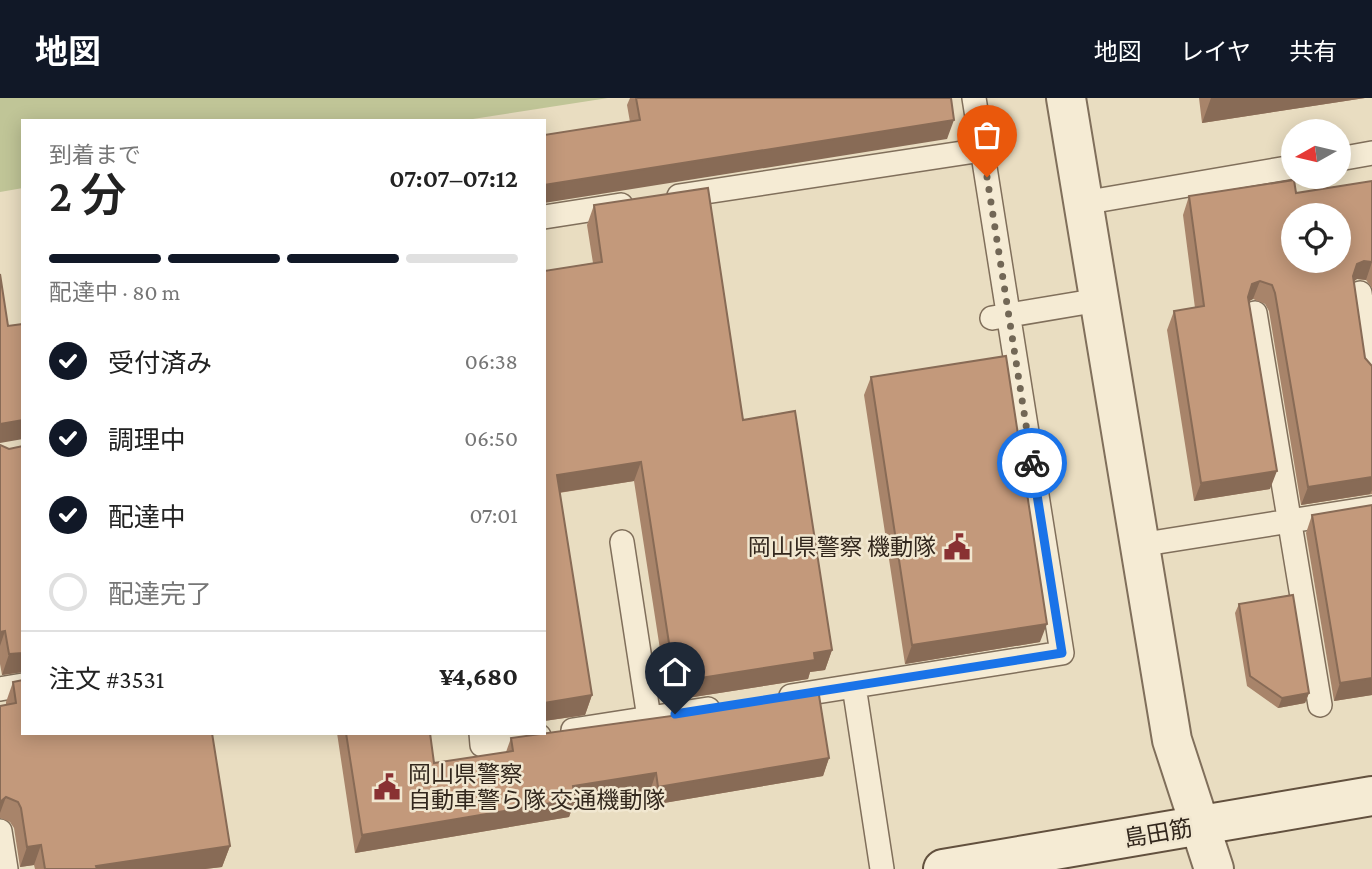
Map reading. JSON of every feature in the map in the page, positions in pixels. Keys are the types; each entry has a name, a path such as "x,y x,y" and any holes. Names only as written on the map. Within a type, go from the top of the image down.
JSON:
{"street":[{"path":"1066,98 1172,740 1214,869"},
{"name":"島田筋","path":"943,869 981,866 1372,796"}],"lane":[{"path":"772,699 1062,653 1000,316 974,98"},
{"path":"546,217 982,150"},
{"path":"1351,157 1372,153"},
{"path":"1083,203 1281,169"},
{"path":"1360,293 1372,373"},
{"path":"1000,316 1099,300"},
{"path":"1255,313 1320,705"},
{"path":"1139,545 1372,508"},
{"path":"622,542 649,718"},
{"path":"0,689 21,685"},
{"path":"854,686 882,869"},
{"path":"546,735 731,705"},
{"path":"481,735 482,745 544,735"},
{"path":"0,831 6,869"}],"green space":[{"path":"0,98 608,98 473,119 21,119 21,188 0,192"}],"building":[{"path":"636,98 951,98 954,120 546,185 546,135 640,120"},
{"path":"1372,181 1372,262 1357,264 1353,276 1365,358 1372,366 1372,477 1308,487 1275,293 1272,285 1260,281 1252,284 1248,297 1277,471 1201,483 1174,311 1204,306 1189,196 1281,182 1281,189 1295,189 1296,193 1321,189 1351,189 1351,184"},
{"path":"708,188 743,420 795,411 832,650 814,653 815,660 675,682 641,462 557,475 592,695 546,703 546,271 602,262 594,205"},
{"path":"0,274 8,326 21,324 21,420 0,424"},
{"name":"岡山県警察 機動隊","path":"1006,356 1047,624 912,645 871,377"},
{"path":"0,445 9,449 21,446 21,653 9,654 5,631 0,632"},
{"path":"1372,505 1372,678 1340,683 1312,515"},
{"path":"1293,595 1309,693 1282,698 1250,676 1239,604"},
{"path":"21,680 21,735 212,735 230,846 96,866 97,869 45,869 41,845 27,847 18,802 6,797 0,802 0,706 16,703 13,682"},
{"path":"818,689 829,758 658,787 656,773 573,786 575,799 362,835 346,735 430,735 434,763 513,751 511,738 679,715 678,711"}],"way so far":[{"path":"987,177 1032,463"}],"place":[{"name":"岡山県警察 機動隊","path":"957,547"},
{"name":"岡山県警察 自動車警ら隊 交通機動隊","path":"387,787"}],"route":[{"path":"675,714 1062,653 1032,463"}]}
